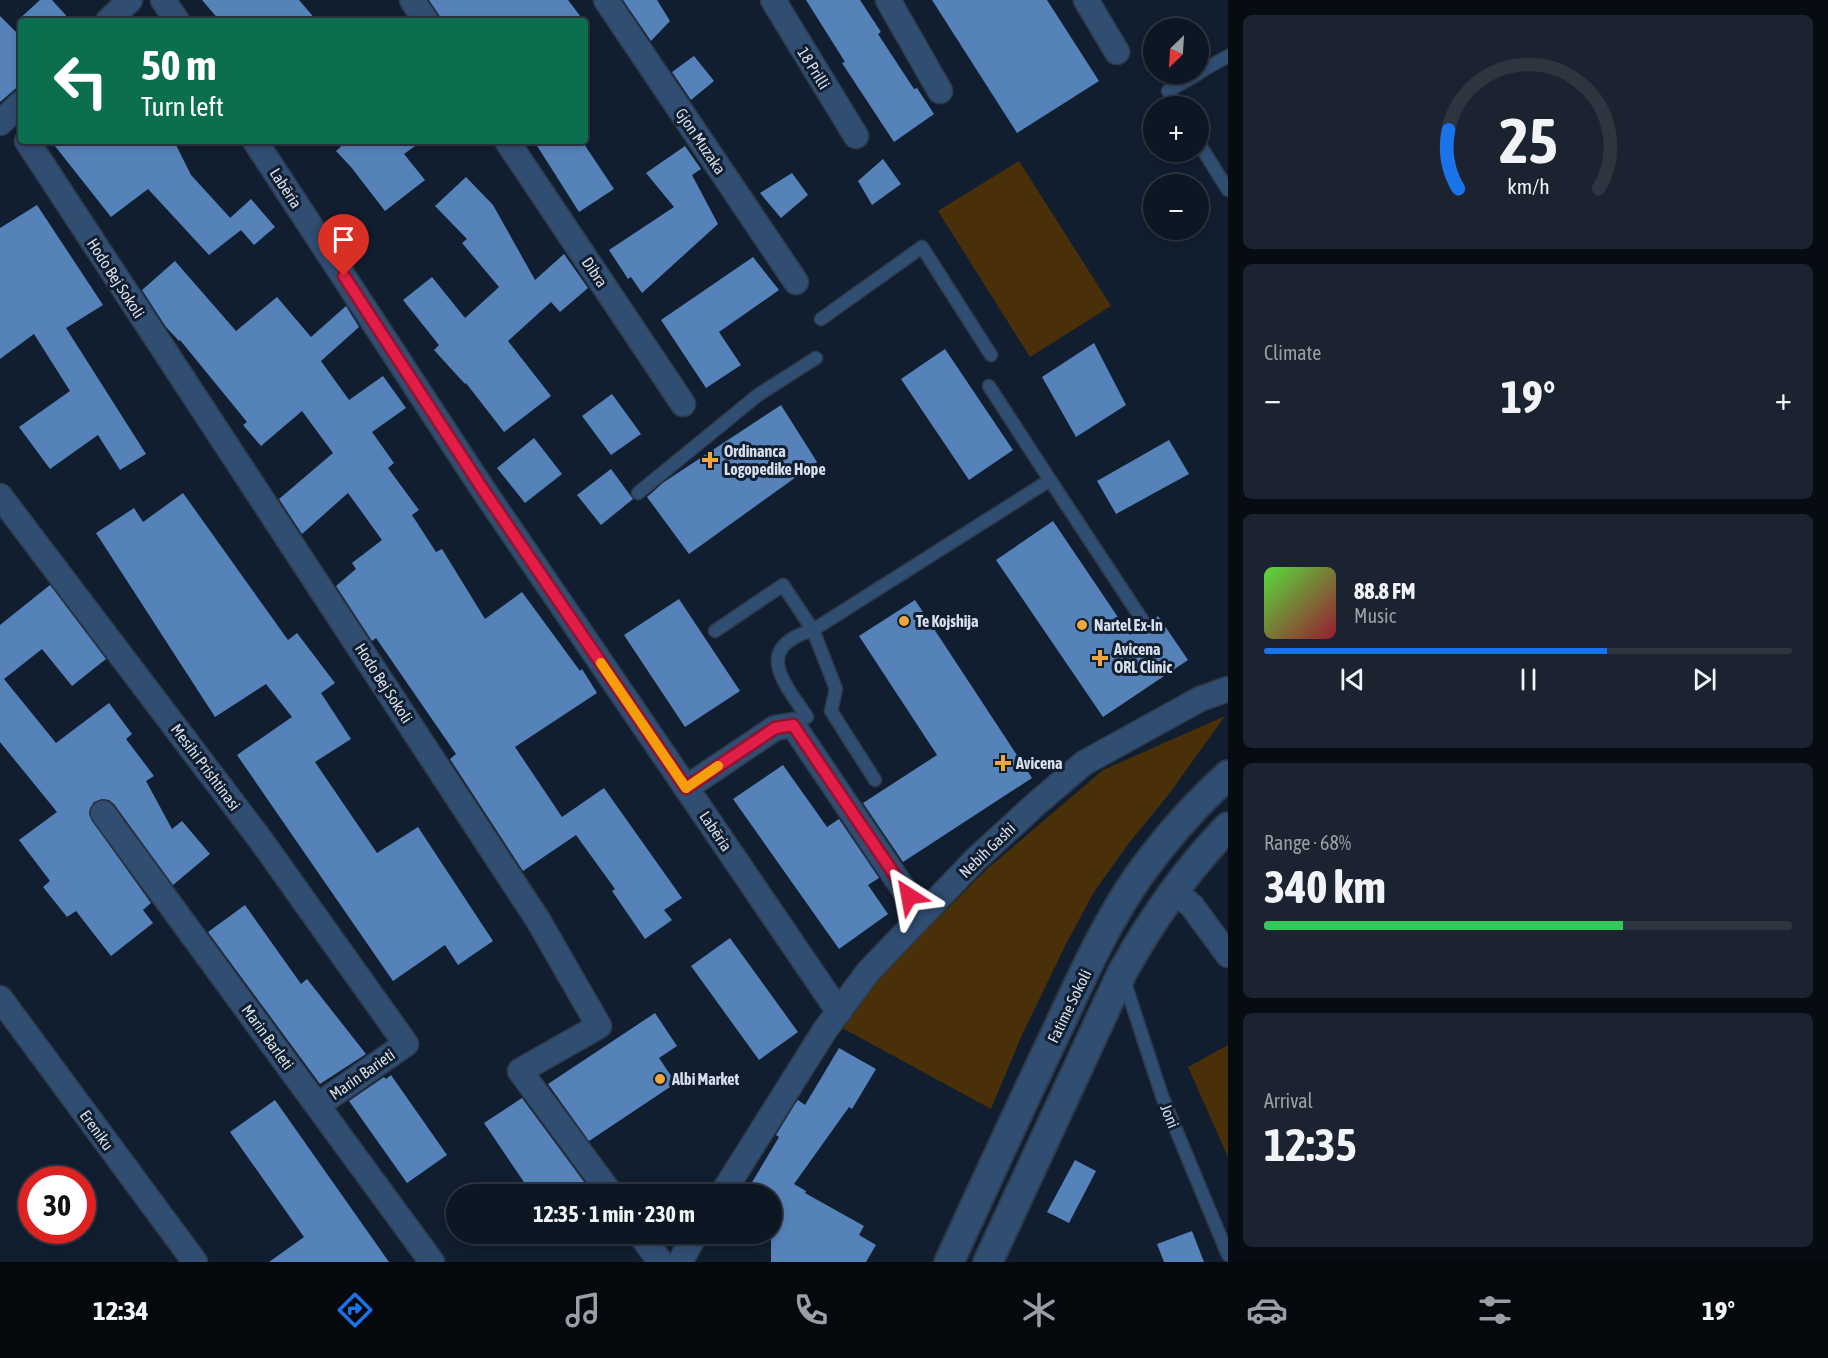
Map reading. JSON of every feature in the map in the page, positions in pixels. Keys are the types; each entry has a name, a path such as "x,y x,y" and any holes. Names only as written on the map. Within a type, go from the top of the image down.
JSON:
{"street":[{"path":"111,18 130,0"},
{"path":"163,0 175,18"},
{"path":"412,0 424,18"},
{"name":"Gjon Muzaka","path":"606,0 796,282"},
{"name":"18 Prilli","path":"772,0 856,136"},
{"path":"888,0 940,91"},
{"path":"1086,0 1117,52"},
{"name":"Hodo Bej Sokoli","path":"29,144 532,910 599,1026 520,1071 604,1184"},
{"name":"Labëria","path":"257,144 482,488 839,1012"},
{"name":"Dibra","path":"509,144 683,404"},
{"name":"Mesihi Prishtinasi","path":"0,496 260,839 406,1044"},
{"name":"Nebih Gashi","path":"728,1184 825,1030 868,972 921,915 993,844 1084,763 1200,699 1228,688"},
{"path":"686,788 775,728 793,725 921,915"},
{"name":"Fatime Sokoli","path":"949,1262 1086,970 1113,920 1140,874 1195,809 1228,775"},
{"path":"1195,809 1225,830"},
{"name":"Marin Barleti","path":"103,813 432,1262"},
{"name":"Fatime Sokoli","path":"988,1262 1122,974 1173,890 1200,855 1225,830"},
{"path":"1173,890 1192,906 1228,955"},
{"name":"Ereniku","path":"0,998 195,1262"},
{"name":"Marin Barieti","path":"318,1105 406,1044"},
{"path":"649,1244 666,1262 685,1244"}],"lane":[{"path":"1209,67 1228,56"},
{"path":"1171,96 1168,91 1180,84"},
{"path":"1209,160 1228,190"},
{"path":"821,319 922,247 991,355"},
{"path":"638,493 758,395 816,358"},
{"path":"989,386 1143,621"},
{"path":"807,717 777,668 777,658 789,641 798,634 813,630 1050,480"},
{"path":"716,631 783,585 813,630 836,689 831,711 875,780"},
{"name":"Joni","path":"1122,974 1162,1096 1228,1255"}],"shaded area":[{"path":"1019,161 1111,306 1030,357 938,211"},
{"path":"1225,716 1094,892 1021,1037 991,1109 833,1023 987,869 1103,770"},
{"path":"1228,1045 1228,1157 1188,1067"}],"building":[{"path":"40,0 52,0 68,18 20,18"},
{"path":"202,0 299,0 314,18 217,18"},
{"path":"429,0 568,0 582,18 441,18"},
{"path":"623,0 657,0 670,21 651,41"},
{"path":"806,0 860,0 881,32 878,34 914,89 917,88 934,114 894,142 842,63 845,62"},
{"path":"932,0 1047,0 1099,81 1017,133"},
{"path":"0,16 18,34 18,87 0,102"},
{"path":"694,56 714,81 691,100 672,72"},
{"path":"53,144 176,144 191,175 230,218 251,199 275,227 254,245 241,230 209,255 148,189 111,217"},
{"path":"344,144 418,144 404,154 425,180 385,211 336,151"},
{"path":"536,144 584,144 614,189 579,212"},
{"path":"685,146 701,169 692,175 718,224 642,293 631,277 628,279 609,250 674,207 646,173"},
{"path":"883,159 901,184 872,205 858,181"},
{"path":"792,173 808,195 781,218 760,193"},
{"path":"466,177 493,205 535,280 564,254 588,288 560,312 551,302 508,341 551,396 504,432 466,383 434,350 439,345 403,300 432,277 465,318 499,287 462,243 467,239 435,206"},
{"path":"37,205 103,305 66,328 146,454 120,470 98,435 50,469 19,427 70,391 34,334 0,359 0,228"},
{"path":"753,257 779,290 719,332 741,365 706,388 661,320"},
{"path":"175,261 236,331 277,297 311,337 346,306 359,327 321,361 349,400 383,376 406,408 372,432 394,463 388,468 419,510 412,515 436,552 442,549 485,619 522,592 580,671 582,669 597,693 515,747 562,817 604,788 682,898 664,910 672,920 645,939 612,891 615,889 576,835 523,871 450,759 456,754 376,638 372,641 336,586 356,569 352,563 382,540 348,493 302,534 279,499 333,453 302,411 261,446 243,425 247,422 180,340 166,327 142,290"},
{"path":"1094,343 1126,405 1076,437 1042,377"},
{"path":"945,349 1013,450 969,480 901,379"},
{"path":"612,394 641,434 611,455 582,416"},
{"path":"781,405 817,462 689,554 647,497 664,482"},
{"path":"534,438 562,474 525,503 497,468"},
{"path":"1169,440 1189,474 1116,514 1097,481"},
{"path":"611,469 633,499 601,525 577,495"},
{"path":"183,493 288,640 297,633 335,683 321,693 351,739 315,762 377,853 418,827 493,941 458,965 445,945 393,981 237,755 292,717 266,684 215,717 96,533 134,508 143,522"},
{"name":"Nartel Ex-In","path":"1053,521 1130,635 1140,628 1148,627 1151,621 1158,616 1188,660 1103,717 996,560"},
{"path":"50,585 106,659 72,686 42,649 4,679 56,743 109,703 132,734 126,739 154,776 146,781 172,829 182,821 210,854 173,885 114,804 102,799 94,802 89,814 92,821 151,903 143,910 153,923 111,956 76,911 67,917 43,887 50,881 19,840 57,812 0,742 0,625"},
{"path":"679,599 740,691 685,727 624,635"},
{"path":"915,600 1032,778 903,862 863,803 937,755 859,636"},
{"path":"783,765 827,827 839,819 879,878 868,885 888,914 839,949 733,799"},
{"path":"245,905 301,984 307,979 366,1054 320,1084 208,932"},
{"path":"730,938 798,1032 759,1060 691,966"},
{"path":"655,1013 677,1046 659,1058 676,1083 589,1141 548,1084"},
{"path":"839,1048 876,1069 852,1109 849,1107 794,1184 806,1191 805,1193 864,1226 859,1235 876,1245 866,1262 771,1262 771,1244 782,1244 782,1184 751,1184 779,1137 776,1135 795,1104 798,1100 805,1105"},
{"path":"391,1075 447,1155 407,1183 349,1101 384,1077 386,1079"},
{"path":"522,1098 586,1184 525,1184 484,1123"},
{"path":"275,1100 389,1262 269,1262 304,1237 230,1132"},
{"path":"1075,1160 1096,1171 1069,1223 1047,1212"},
{"path":"1192,1231 1204,1262 1164,1262 1157,1244"}],"slow traffic":[{"path":"601,663 686,788 718,766"}],"place":[{"name":"Ordinanca Logopedike Hope","path":"710,460"},
{"name":"Te Kojshija","path":"904,621"},
{"name":"Nartel Ex-In","path":"1082,625"},
{"name":"Avicena ORL Clinic","path":"1100,658"},
{"name":"Avicena","path":"1003,763"},
{"name":"Albi Market","path":"660,1079"}],"route":[{"path":"344,276 482,488 686,788 775,728 793,725 909,896"}]}
